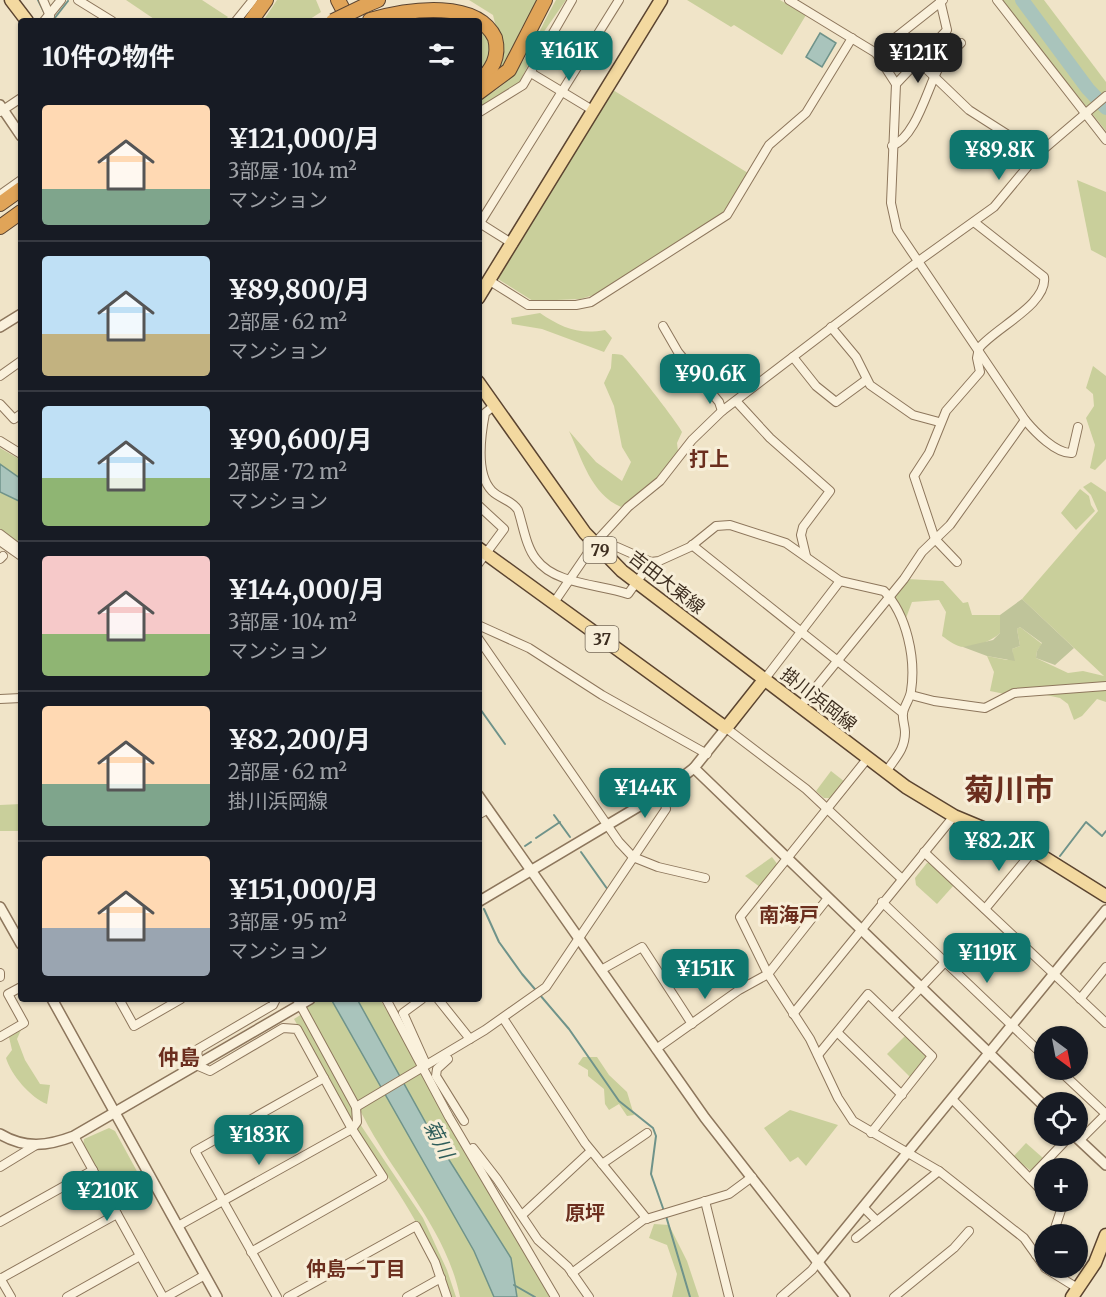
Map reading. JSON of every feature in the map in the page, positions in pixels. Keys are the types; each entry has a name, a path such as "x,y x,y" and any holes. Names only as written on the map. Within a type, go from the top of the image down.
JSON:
{"highway":[{"path":"253,18 266,0"},
{"path":"330,0 338,18"},
{"path":"338,0 347,18"},
{"path":"339,18 378,0"},
{"path":"374,18 416,0"},
{"path":"482,90 509,70 545,0"},
{"path":"376,18 436,2 453,1 468,4 481,13 492,27 496,42 496,60 482,78"},
{"path":"0,206 18,191"},
{"path":"0,206 18,196"},
{"path":"0,226 18,214"}],"main road":[{"path":"11,0 25,18"},
{"path":"482,292 594,111 655,3"},
{"name":"吉田大東線","path":"482,387 594,544 637,583 764,680"},
{"name":"37","path":"482,550 726,728"},
{"name":"掛川浜岡線","path":"726,728 764,680 867,759 954,816 1033,850 1106,896"},
{"path":"1075,1293 1100,1252 1106,1235"}],"street":[{"path":"43,0 47,18"},
{"path":"48,18 61,0"},
{"path":"78,0 107,18"},
{"path":"238,18 253,0"},
{"path":"482,111 513,94 531,73 556,24 572,0"},
{"path":"482,217 619,0"},
{"path":"789,0 876,53 896,84 892,147 893,214 897,230 920,260 1025,420 1036,432 1065,454 1072,453 1078,427"},
{"path":"876,53 942,0"},
{"path":"896,84 919,62 946,30 942,0"},
{"path":"997,0 1106,140"},
{"path":"490,281 528,305 591,302 727,215 769,145 806,113 852,38"},
{"path":"892,147 899,144 910,129 940,66 961,43"},
{"path":"919,62 969,110 1038,154"},
{"path":"531,73 594,111"},
{"path":"553,604 594,544 628,507 667,474 692,440 722,411 920,260 994,207 1038,154 1106,96"},
{"path":"18,100 1,109 18,132"},
{"path":"0,195 18,182"},
{"path":"957,562 935,539 914,476 929,453 939,422 962,390 980,372 977,358 979,348 1035,300 1045,284 1044,277 974,222"},
{"path":"482,224 513,244"},
{"path":"1,326 18,316"},
{"path":"663,326 678,352 719,402 722,411"},
{"path":"831,327 856,357 866,380 913,415 939,422"},
{"path":"793,357 816,386 836,402 866,380"},
{"path":"0,376 18,363"},
{"path":"736,401 770,438 830,491 803,527 801,535 807,555"},
{"path":"0,404 14,419 18,416"},
{"path":"495,405 484,413 482,472 488,487 514,505 537,561 552,572 570,580 628,594 651,561"},
{"path":"799,708 935,539 950,525 1025,420"},
{"path":"0,441 18,452"},
{"path":"482,510 504,529 482,550"},
{"path":"617,547 651,561 675,556 716,526 730,525 786,543 807,555 840,581 884,591 909,638 914,656 911,695 903,713 905,731 902,748 886,772"},
{"path":"0,534 18,548"},
{"path":"0,540 18,554"},
{"path":"692,545 903,713"},
{"path":"764,680 840,581"},
{"path":"482,627 529,648 602,695 707,754"},
{"path":"482,644 608,825 633,857 658,867 705,878"},
{"path":"911,695 934,701 985,708 1014,693 1106,686"},
{"path":"0,699 18,698"},
{"path":"482,900 663,792 694,768 726,728 806,789 902,879"},
{"path":"867,759 741,917 768,974 818,1055 850,1116 872,1132 939,1171 1024,1238 1034,1252"},
{"path":"694,768 1034,1096"},
{"path":"464,1121 436,1076 437,1069 485,1030 538,993 666,809 663,792"},
{"path":"482,801 656,1049 752,1178 845,1297"},
{"path":"482,813 488,809"},
{"path":"793,1014 954,816"},
{"path":"985,909 1033,850"},
{"path":"924,852 1106,1023"},
{"path":"656,1049 768,974 828,898"},
{"path":"882,902 1034,1046"},
{"path":"0,907 18,939"},
{"path":"781,1297 812,1270 1106,910"},
{"path":"601,970 642,947 692,1024"},
{"path":"893,1017 945,962"},
{"path":"1080,999 1106,967"},
{"path":"0,1036 24,1023 8,994 18,989"},
{"path":"818,1055 868,994 932,1056 872,1132"},
{"path":"54,1002 217,1297"},
{"path":"121,1002 134,1026 176,1002"},
{"path":"196,1065 198,1049 274,1002"},
{"path":"0,1134 19,1143 36,1145 53,1144 74,1136 302,1002 357,1106 357,1122 352,1129 178,1226"},
{"path":"388,1002 455,1126 555,1297"},
{"path":"418,1002 403,1012 423,1068"},
{"path":"440,1002 470,1039"},
{"path":"502,1018 591,1151 647,1219"},
{"path":"196,1065 210,1071 283,1028 297,1029 352,1129 383,1177 251,1252"},
{"path":"357,1106 485,1030"},
{"path":"838,1033 902,1095"},
{"path":"277,1297 195,1151 324,1078"},
{"path":"1070,1080 1082,1092"},
{"path":"1088,1097 1106,1114 1088,1129"},
{"path":"952,1099 1034,1182"},
{"path":"455,1126 497,1179 538,1240 573,1273 588,1297"},
{"path":"602,1164 647,1133"},
{"path":"74,1136 165,1297 205,1275"},
{"path":"0,1167 36,1145"},
{"path":"1030,1178 1060,1146"},
{"path":"1086,1146 1106,1165"},
{"path":"522,1215 591,1151"},
{"path":"0,1222 93,1170"},
{"path":"856,1238 939,1171"},
{"path":"573,1273 596,1258 628,1228 647,1219 729,1194 752,1178"},
{"path":"705,1201 729,1297"},
{"path":"863,1207 877,1221"},
{"path":"11,1297 0,1278 117,1214"},
{"path":"288,1297 416,1226 441,1278 447,1297"},
{"path":"894,1297 954,1248 969,1231"},
{"path":"67,1297 140,1256"},
{"path":"407,1297 441,1278"},
{"path":"1058,1278 1075,1293"}],"green space":[{"path":"126,0 202,0 228,17 227,18 153,18"},
{"path":"277,0 316,0 321,12 312,18 265,18"},
{"path":"469,0 540,0 521,29 511,60 482,86 503,56 493,15"},
{"path":"556,0 566,0 543,33 520,82 482,107 482,97 493,92 516,71"},
{"path":"687,0 780,0 806,15 782,55 734,25 731,27"},
{"path":"1001,0 1044,0 1106,82 1106,131"},
{"path":"444,6 476,18 406,18"},
{"path":"482,20 490,50 488,63 482,71"},
{"path":"613,90 748,173 721,216 594,295 580,299 533,301 498,279"},
{"path":"1077,180 1106,192 1106,258 1091,250"},
{"path":"540,313 571,329 587,332 605,330 612,338 604,352 542,329 512,324 511,318"},
{"path":"612,354 622,355 626,359 682,432 677,443 679,459 667,474 621,507 602,494 595,485 569,431 596,462 622,481 631,462 622,447 614,406 604,383 611,368"},
{"path":"1093,366 1106,376 1106,459 1095,470 1090,468 1095,445 1086,418 1094,406 1093,394 1086,388"},
{"path":"0,448 18,458 18,542 0,530"},
{"path":"1091,482 1106,492 1106,702 1097,699 1082,716 1074,720 1068,704 1060,698 1037,693 1019,697 990,691 994,672 987,656 1007,660 1013,656 1012,649 1020,646 1017,629 1020,627 1042,644 1037,651 1036,658 1068,673 1083,671 1104,676 1022,599 1098,511 1091,495 1083,487"},
{"path":"1080,489 1089,496 1095,511 1076,530 1061,513"},
{"path":"908,579 943,581 963,603 968,602 972,615 1000,615 1000,633 993,639 978,645 961,647 955,645 942,636 946,612 939,600 912,602 906,618 893,597"},
{"path":"1022,599 1074,648 1055,665 1036,658 1042,643 1020,627 1017,629 1020,646 1012,649 1015,661 987,656 963,647 993,640 1000,633 1000,615"},
{"path":"831,771 845,782 832,798 824,798 816,791"},
{"path":"18,804 18,831 0,831 0,805"},
{"path":"772,857 778,865 760,887 745,876"},
{"path":"927,863 931,863 954,885 937,904 916,885 915,878"},
{"path":"302,1002 382,1002 555,1297 460,1297 453,1272 431,1225 375,1138"},
{"path":"302,1014 350,1100 355,1117 352,1123 294,1019"},
{"path":"21,1030 17,1039 25,1060 40,1084 50,1085 47,1104 22,1085 12,1072 6,1058 12,1050 9,1037"},
{"path":"906,1035 927,1055 927,1059 911,1078 887,1054"},
{"path":"583,1057 597,1057 609,1075 627,1092 634,1115 627,1116 619,1104 609,1110 605,1104 604,1089 588,1076 588,1070 578,1064"},
{"path":"790,1110 838,1125 806,1166 798,1157 790,1162 764,1128"},
{"path":"360,1124 423,1218 447,1270 456,1297 448,1297 430,1250 409,1210 357,1132"},
{"path":"109,1128 115,1131 139,1175 109,1192 83,1146 84,1139"},
{"path":"1026,1143 1043,1158 1034,1158 1034,1168 1031,1171 1013,1157"},
{"path":"654,1224 669,1225 687,1261 699,1297 672,1297 677,1274 667,1245 649,1238"}],"water":[{"path":"820,33 836,43 822,67 806,57"},
{"path":"0,464 18,477 18,501 0,492"},
{"path":"333,1002 359,1002 427,1125 511,1258 517,1297 494,1297 474,1251"}],"waterway":[{"path":"38,0 44,12"},
{"path":"1022,0 1088,89 1106,108"},
{"path":"55,18 68,1"},
{"path":"482,712 505,744"},
{"path":"554,815 570,837"},
{"path":"536,838 560,822"},
{"path":"1060,856 1086,822 1102,836 1106,831"},
{"path":"525,846 531,842"},
{"path":"581,852 608,890"},
{"path":"484,909 499,942 522,974 569,1029 619,1101 653,1128 656,1136 651,1174 664,1211"},
{"path":"666,1216 690,1297"},
{"path":"514,1285 535,1297"}],"district":[{"name":"打上","path":"709,458"},
{"name":"菊川市","path":"1009,789"},
{"name":"南海戸","path":"789,914"},
{"name":"仲島","path":"179,1057"},
{"name":"原坪","path":"585,1212"},
{"name":"仲島一丁目","path":"356,1268"}],"water label":[{"name":"菊川","path":"439,1139"}]}
